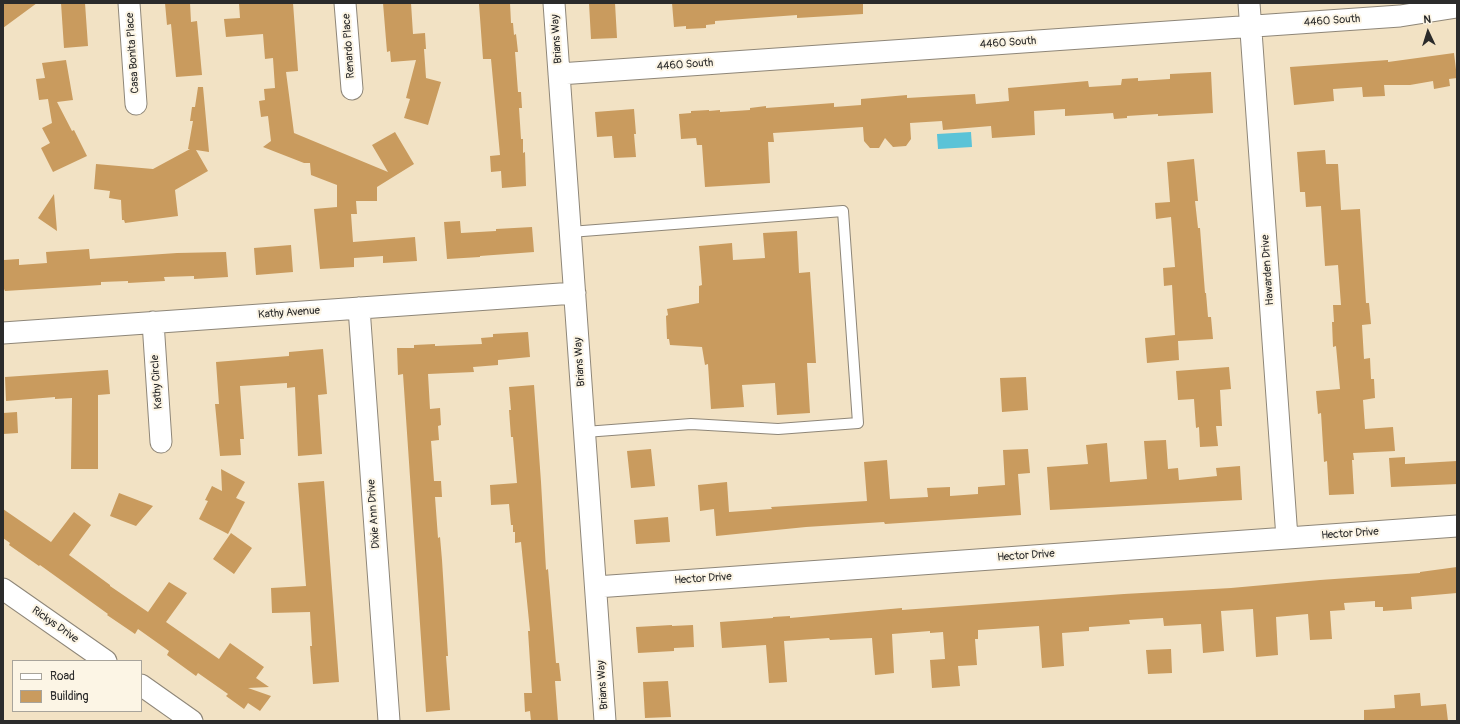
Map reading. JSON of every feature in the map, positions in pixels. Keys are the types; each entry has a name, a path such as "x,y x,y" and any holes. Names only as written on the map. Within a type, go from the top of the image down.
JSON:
{"street":[{"name":"Casa Bonita Place","path":"129,3 136,104"},
{"name":"Renardo Place","path":"346,3 352,89"},
{"name":"Brians Way","path":"554,3 606,721"},
{"name":"Hawarden Drive","path":"1249,3 1287,538"},
{"name":"4460 South","path":"559,74 1400,16 1457,7"},
{"name":"Kathy Avenue","path":"3,333 575,292"},
{"name":"Dixie Ann Drive","path":"359,308 389,721"},
{"name":"Kathy Circle","path":"153,322 161,442"},
{"name":"Hector Drive","path":"596,586 1457,526"},
{"name":"Rickys Drive","path":"3,589 105,660"},
{"path":"142,686 192,721"}],"lane":[{"path":"570,232 842,211 858,423 778,429 692,424 585,432"}],"water":[{"path":"971,132 972,147 938,149 937,134"}],"building":[{"path":"3,3 37,3 3,28"},
{"path":"61,3 85,3 88,46 64,48"},
{"path":"165,3 190,3 191,22 197,21 202,75 176,77 171,24 167,25"},
{"path":"239,3 293,3 298,71 286,72 294,133 388,172 372,145 395,132 414,164 377,187 377,201 356,201 357,214 351,214 353,242 415,237 417,261 383,263 383,256 354,258 354,267 320,269 314,209 337,207 337,185 311,175 310,163 304,163 263,147 271,141 268,116 261,117 259,101 265,100 264,89 275,88 273,58 265,59 263,34 226,37 224,19 240,18"},
{"path":"383,3 411,3 413,34 425,33 426,49 424,49 426,78 441,82 428,125 404,118 410,99 406,98 416,60 391,62 390,51 387,52"},
{"path":"510,3 511,23 513,23 514,35 516,34 518,52 515,52 518,92 521,92 522,108 519,108 521,139 523,139 523,153 525,152 526,186 502,188 501,171 491,172 490,156 500,155 491,59 483,59 479,4"},
{"path":"589,3 615,3 617,38 591,39"},
{"path":"672,3 863,3 863,14 797,18 797,15 715,21 715,24 706,25 706,28 686,29 686,26 674,27"},
{"path":"1454,53 1457,78 1449,79 1450,86 1434,89 1433,81 1410,85 1384,85 1385,96 1363,97 1362,87 1333,89 1334,101 1294,105 1290,67 1388,60 1388,62"},
{"path":"66,60 73,100 57,102 72,131 74,130 87,156 53,172 41,148 50,143 42,128 52,123 48,99 39,100 36,79 45,78 42,63"},
{"path":"1211,72 1213,113 1158,116 1158,114 1127,116 1127,118 1114,119 1113,113 1065,116 1065,109 1034,111 1035,135 992,138 991,126 943,130 942,121 910,123 911,139 906,146 893,147 885,138 879,148 870,148 864,141 863,127 773,133 774,142 768,142 770,183 705,187 702,145 697,145 696,138 681,139 679,114 691,113 691,111 720,110 720,112 750,110 750,108 766,106 766,108 834,103 834,107 861,105 861,99 907,95 907,98 975,94 976,104 1009,101 1008,88 1088,81 1089,87 1121,85 1122,79 1138,78 1138,81 1170,79 1170,74"},
{"path":"198,87 203,87 209,152 196,150 208,171 175,190 178,216 125,223 124,220 122,220 121,200 109,198 110,191 94,189 96,164 153,169 190,149 188,149 193,121 190,121 192,107 195,107"},
{"path":"634,109 636,157 614,158 612,136 597,137 595,112"},
{"path":"1325,150 1326,164 1338,164 1341,210 1360,209 1366,303 1369,303 1371,324 1362,325 1364,359 1370,358 1371,379 1374,379 1375,398 1363,400 1365,429 1393,427 1395,451 1353,453 1354,494 1329,495 1327,461 1324,462 1321,413 1318,414 1316,391 1340,389 1336,346 1333,347 1332,322 1334,322 1333,305 1341,305 1338,265 1325,266 1321,206 1306,207 1305,192 1300,192 1297,152"},
{"path":"1194,159 1198,201 1195,201 1198,228 1200,228 1208,317 1211,317 1213,339 1178,341 1179,360 1147,363 1145,338 1175,335 1172,285 1164,286 1163,268 1175,267 1171,217 1156,219 1155,203 1170,202 1167,162"},
{"path":"54,194 57,231 38,218"},
{"path":"460,221 461,233 532,227 534,252 447,259 444,222"},
{"path":"797,231 799,273 810,272 816,363 807,363 810,413 777,415 775,383 742,385 744,407 711,409 708,364 705,365 702,347 670,345 669,339 667,339 667,309 699,303 699,286 702,285 699,246 732,243 733,260 765,258 763,233"},
{"path":"291,245 293,272 256,275 254,248"},
{"path":"89,249 90,259 177,253 226,252 228,277 194,279 194,276 164,277 165,281 128,283 128,281 101,282 101,285 5,291 3,289 4,260 19,259 19,265 47,263 46,252"},
{"path":"528,332 530,357 498,360 498,365 473,367 474,372 428,374 430,409 440,408 441,425 438,426 439,440 431,441 434,481 441,481 442,497 435,497 438,538 440,537 442,560 450,710 426,712 403,374 398,375 397,348 414,348 414,345 435,344 436,346 482,344 481,338 493,337 493,334"},
{"path":"323,349 327,394 318,395 322,454 298,456 295,387 287,388 287,383 240,386 244,439 240,439 241,455 220,456 215,404 219,404 216,362 289,356 289,352"},
{"path":"1229,367 1231,389 1220,390 1222,426 1216,426 1218,446 1200,447 1199,427 1196,428 1194,399 1178,400 1176,371"},
{"path":"108,370 110,394 98,395 98,469 71,469 72,398 55,399 55,397 6,401 5,377"},
{"path":"1026,377 1028,410 1002,412 1000,378"},
{"path":"534,385 546,570 548,569 556,663 559,663 561,681 555,681 558,721 531,721 530,711 525,712 524,693 532,693 528,631 530,631 521,542 515,543 515,532 513,532 513,525 511,525 509,504 491,505 490,485 517,483 513,437 511,437 509,387"},
{"path":"17,412 18,433 3,434 3,413"},
{"path":"1166,440 1168,469 1178,468 1179,480 1217,476 1216,468 1240,466 1242,500 1050,510 1047,467 1088,464 1086,445 1107,443 1110,482 1147,479 1144,441"},
{"path":"651,449 655,486 631,488 627,451"},
{"path":"1028,449 1030,473 1018,474 1021,515 885,524 884,522 806,527 716,536 714,509 700,511 698,485 727,482 729,512 772,509 771,507 867,501 864,462 887,460 890,499 928,497 927,488 950,487 950,496 978,494 978,487 1005,485 1003,450"},
{"path":"1405,457 1405,464 1457,461 1457,484 1391,487 1389,458"},
{"path":"221,469 245,482 236,498 245,502 228,534 199,519 208,501 205,500 212,486 222,491"},
{"path":"324,481 339,682 313,684 310,646 312,646 310,612 272,613 271,588 306,586 298,483"},
{"path":"119,493 153,506 136,526 110,516"},
{"path":"3,509 51,542 74,512 91,525 69,555 148,612 169,582 187,593 166,622 219,659 230,643 264,667 256,678 269,687 248,688 271,696 260,711 248,703 244,709 226,696 228,694 198,673 196,676 167,655 169,651 138,629 135,634 40,565 39,566 9,545 10,543 3,538"},
{"path":"668,517 670,542 636,544 634,520"},
{"path":"231,533 252,548 234,574 213,559"},
{"path":"1457,567 1457,593 1411,597 1412,609 1383,611 1383,607 1375,607 1375,601 1344,603 1345,610 1330,611 1332,639 1310,640 1308,614 1276,617 1278,655 1256,657 1253,609 1221,611 1224,651 1203,653 1201,624 1164,626 1163,618 1129,620 1130,624 1089,627 1089,631 1062,633 1064,666 1042,668 1039,626 978,630 978,639 975,639 977,665 958,666 960,686 932,688 930,660 945,659 943,632 930,633 930,631 892,634 894,673 875,675 872,638 830,640 829,638 784,641 787,682 769,683 766,645 722,648 720,622 790,616 790,618 902,608 902,610 1231,588 1420,573"},
{"path":"693,625 694,647 674,648 674,651 638,653 636,627"},
{"path":"1171,649 1172,673 1148,674 1146,650"},
{"path":"668,681 671,717 645,718 643,682"},
{"path":"1420,693 1421,706 1446,704 1448,721 1364,721 1364,710 1395,708 1394,695"}]}
